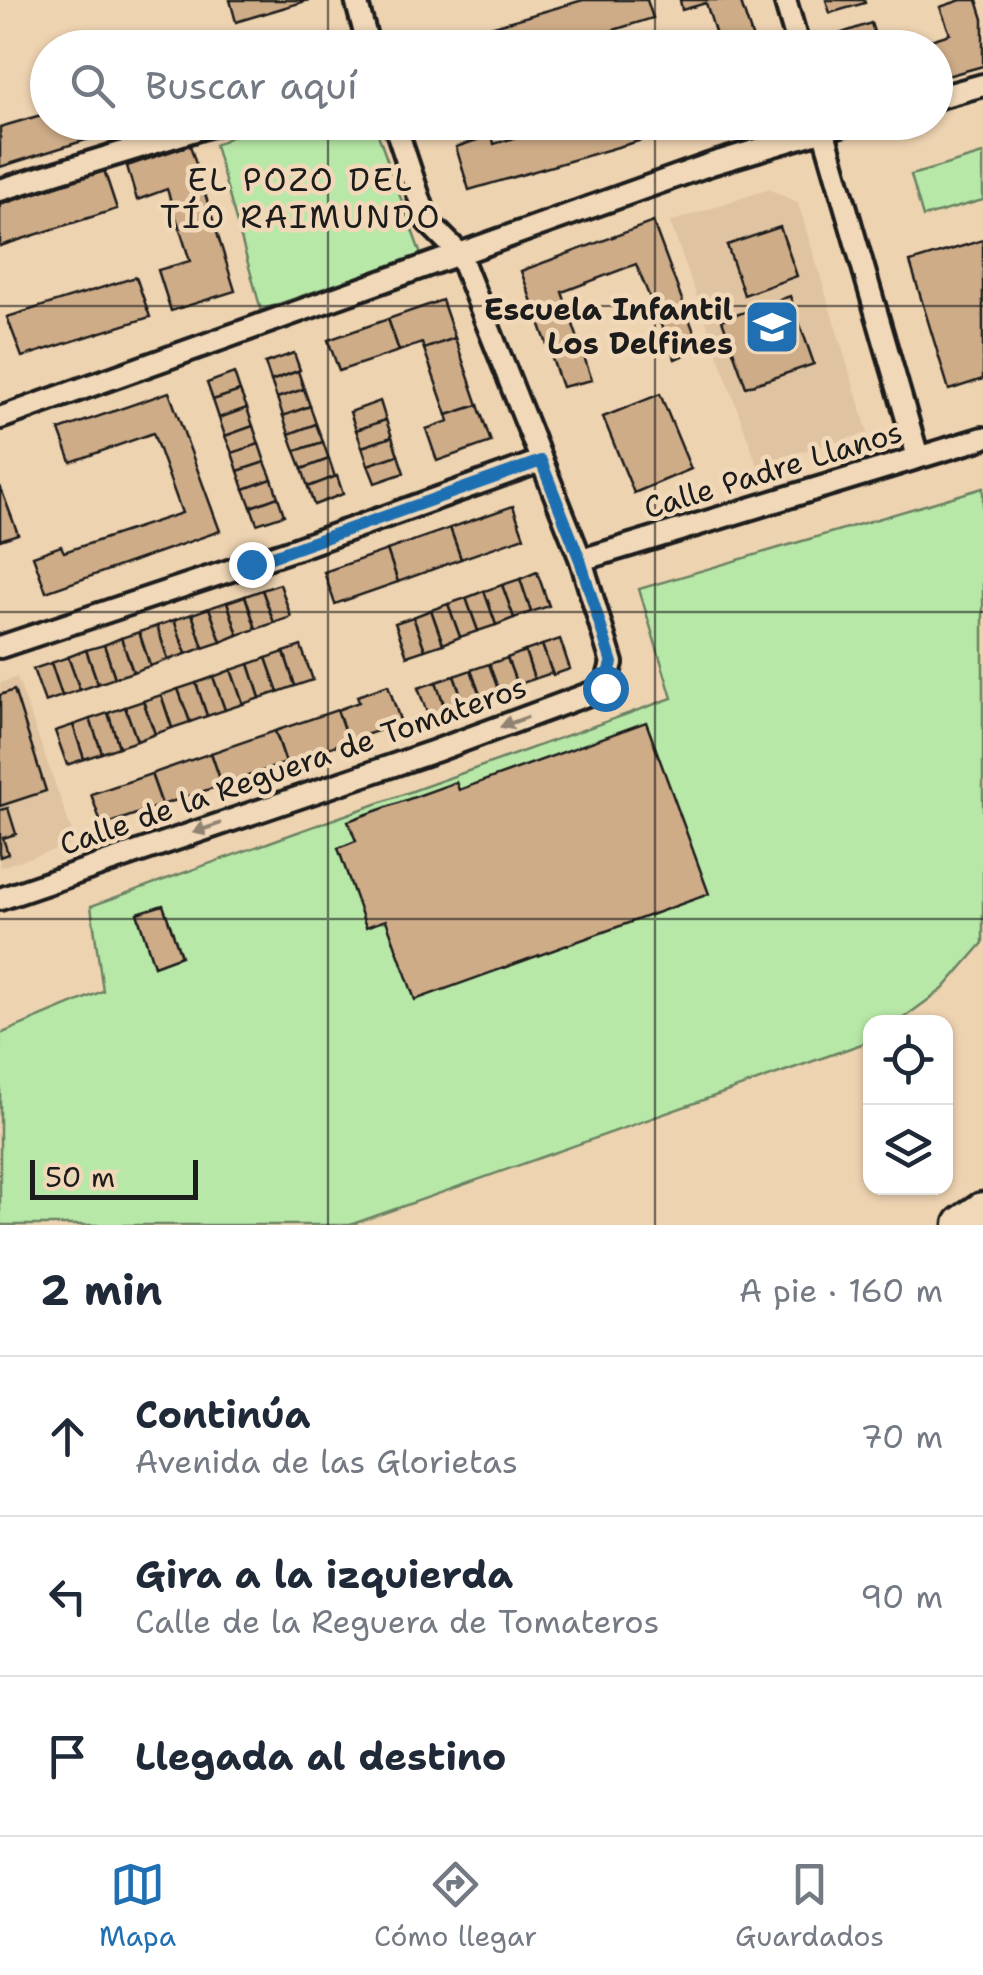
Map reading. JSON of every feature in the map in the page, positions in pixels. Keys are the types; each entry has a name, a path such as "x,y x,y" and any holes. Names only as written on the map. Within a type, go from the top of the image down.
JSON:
{"highway":[{"path":"964,1225 983,1212"}],"street":[{"path":"356,0 364,30"},
{"path":"785,0 794,30"},
{"path":"953,93 983,85"},
{"path":"0,190 163,140"},
{"path":"400,140 427,221 460,252 580,560"},
{"path":"0,418 781,140"},
{"path":"826,140 918,457"},
{"name":"Calle Padre Llanos","path":"580,560 983,438"},
{"path":"0,647 295,549 541,461"},
{"name":"Calle de la Reguera de Tomateros","path":"0,899 435,751 605,688 612,663 580,560"}],"shaded area":[{"name":"Escuela Infantil Los Delfines","path":"769,189 798,203 868,433 757,464 670,222"},
{"path":"17,677 76,843 0,867 0,683"}],"green space":[{"path":"225,140 380,140 421,255 261,310 215,145"},
{"path":"983,154 983,200 923,217 911,175"},
{"path":"983,488 983,943 943,989 908,1015 863,1015 863,1043 350,1225 0,1225 0,1034 103,991 91,906 672,698 639,589"}],"building":[{"path":"230,0 309,0 236,22"},
{"path":"583,0 647,0 653,18 614,30 480,30"},
{"path":"680,0 740,0 750,30 714,30 706,3 682,10"},
{"path":"826,0 864,0 865,3 830,13"},
{"path":"977,0 983,19 983,66 953,74 953,30 949,30 940,7"},
{"path":"871,23 873,30 851,30"},
{"path":"30,118 30,140 86,140 0,167 0,127"},
{"path":"477,140 493,140 494,144 507,140 642,140 469,190 456,147"},
{"path":"190,145 235,291 171,311 158,270 190,261 167,189 137,200 127,166"},
{"path":"104,170 117,209 0,246 0,205"},
{"path":"653,222 700,348 675,359 636,264 562,292 592,380 562,387 521,271"},
{"path":"780,227 797,276 744,295 727,245"},
{"path":"983,240 983,379 949,390 910,262"},
{"path":"136,277 150,317 22,357 7,317"},
{"path":"790,296 814,364 746,387 722,320"},
{"path":"442,300 455,338 424,349 422,343 399,351 388,319"},
{"path":"388,319 399,351 339,371 328,340"},
{"path":"455,338 478,405 447,415 424,349"},
{"path":"294,353 300,370 271,381 265,363"},
{"path":"298,371 304,389 277,398 271,381"},
{"path":"234,373 240,391 213,400 207,383"},
{"path":"304,389 310,406 283,416 277,398"},
{"path":"240,391 247,408 219,418 213,400"},
{"path":"169,392 220,531 46,592 33,556 61,546 64,552 182,513 153,433 71,462 59,430"},
{"path":"660,394 691,469 634,493 603,417"},
{"path":"380,401 386,420 356,430 350,412"},
{"path":"478,405 491,442 437,461 426,429 449,421 447,415"},
{"path":"310,406 316,424 289,434 283,416"},
{"path":"247,408 253,426 225,436 219,418"},
{"path":"386,420 392,437 362,447 356,430"},
{"path":"316,424 323,442 295,451 289,434"},
{"path":"253,426 259,444 232,453 225,436"},
{"path":"392,437 398,455 368,465 362,447"},
{"path":"323,442 329,459 302,469 295,451"},
{"path":"259,444 265,462 238,471 232,453"},
{"path":"398,455 404,473 375,483 368,465"},
{"path":"329,459 335,477 308,487 302,469"},
{"path":"265,462 272,479 244,489 238,471"},
{"path":"337,476 343,494 314,505 308,487"},
{"path":"272,479 278,497 251,507 244,489"},
{"path":"0,486 18,534 0,540"},
{"path":"278,497 284,515 257,524 251,507"},
{"path":"513,506 524,537 461,559 450,528"},
{"path":"450,528 461,559 398,582 387,550"},
{"path":"387,550 398,582 335,604 324,572"},
{"path":"537,572 549,606 531,612 520,579"},
{"path":"520,579 531,612 514,618 502,585"},
{"path":"280,584 291,617 274,623 262,590"},
{"path":"502,585 514,618 496,625 484,591"},
{"path":"262,590 274,623 256,629 245,596"},
{"path":"484,591 496,625 478,631 466,598"},
{"path":"245,596 256,629 238,635 227,602"},
{"path":"466,598 478,631 460,637 448,604"},
{"path":"227,602 238,635 221,642 209,608"},
{"path":"448,604 460,637 443,644 431,610"},
{"path":"209,608 221,642 203,648 192,614"},
{"path":"431,610 443,644 425,650 413,617"},
{"path":"192,614 203,648 186,654 174,620"},
{"path":"413,617 425,650 407,656 395,623"},
{"path":"174,620 186,654 168,660 157,626"},
{"path":"157,626 168,660 150,666 139,632"},
{"path":"139,632 150,666 133,672 121,638"},
{"path":"121,638 133,672 115,678 104,645"},
{"path":"560,639 570,669 553,675 542,645"},
{"path":"104,645 115,678 98,684 86,650"},
{"path":"542,645 552,673 534,679 525,651"},
{"path":"301,646 313,680 295,686 284,652"},
{"path":"86,650 98,684 80,690 68,657"},
{"path":"525,651 534,679 517,685 507,658"},
{"path":"284,652 295,686 278,692 266,658"},
{"path":"68,657 80,690 62,696 51,663"},
{"path":"266,658 278,692 260,698 249,664"},
{"path":"507,658 517,685 499,692 489,664"},
{"path":"51,663 62,696 45,702 33,669"},
{"path":"249,664 260,698 243,704 231,670"},
{"path":"489,664 499,692 481,698 471,670"},
{"path":"231,670 243,704 225,710 213,677"},
{"path":"471,670 481,698 464,704 454,676"},
{"path":"454,676 464,704 446,710 436,682"},
{"path":"213,677 225,710 207,716 196,683"},
{"path":"436,682 446,712 429,718 418,688"},
{"path":"196,683 207,716 190,722 178,689"},
{"path":"388,685 401,723 348,741 337,710 359,702 357,696"},
{"path":"178,689 190,722 172,728 161,695"},
{"path":"14,690 46,791 0,806 0,695"},
{"path":"161,695 172,728 155,734 143,701"},
{"path":"143,701 155,734 137,741 125,707"},
{"path":"125,707 137,741 119,747 108,713"},
{"path":"337,710 348,741 286,763 275,731"},
{"path":"108,713 119,747 102,753 90,719"},
{"path":"90,719 102,753 84,759 73,725"},
{"path":"646,722 709,894 415,1000 386,920 366,927 338,848 356,841 348,821 456,782 459,790"},
{"path":"73,725 84,759 67,765 55,731"},
{"path":"275,731 286,763 222,785 211,753"},
{"path":"211,753 222,785 162,805 151,774"},
{"path":"151,774 162,805 102,826 91,794"},
{"path":"8,808 16,834 3,838 8,854 0,857 0,810"},
{"path":"163,905 181,956 154,966 137,913"}],"place":[{"name":"Escuela Infantil Los Delfines","path":"772,327"}],"district":[{"name":"EL POZO DEL TÍO RAIMUNDO","path":"301,198"}],"route":[{"path":"251,564 541,461 580,560 612,663 605,688"}]}
